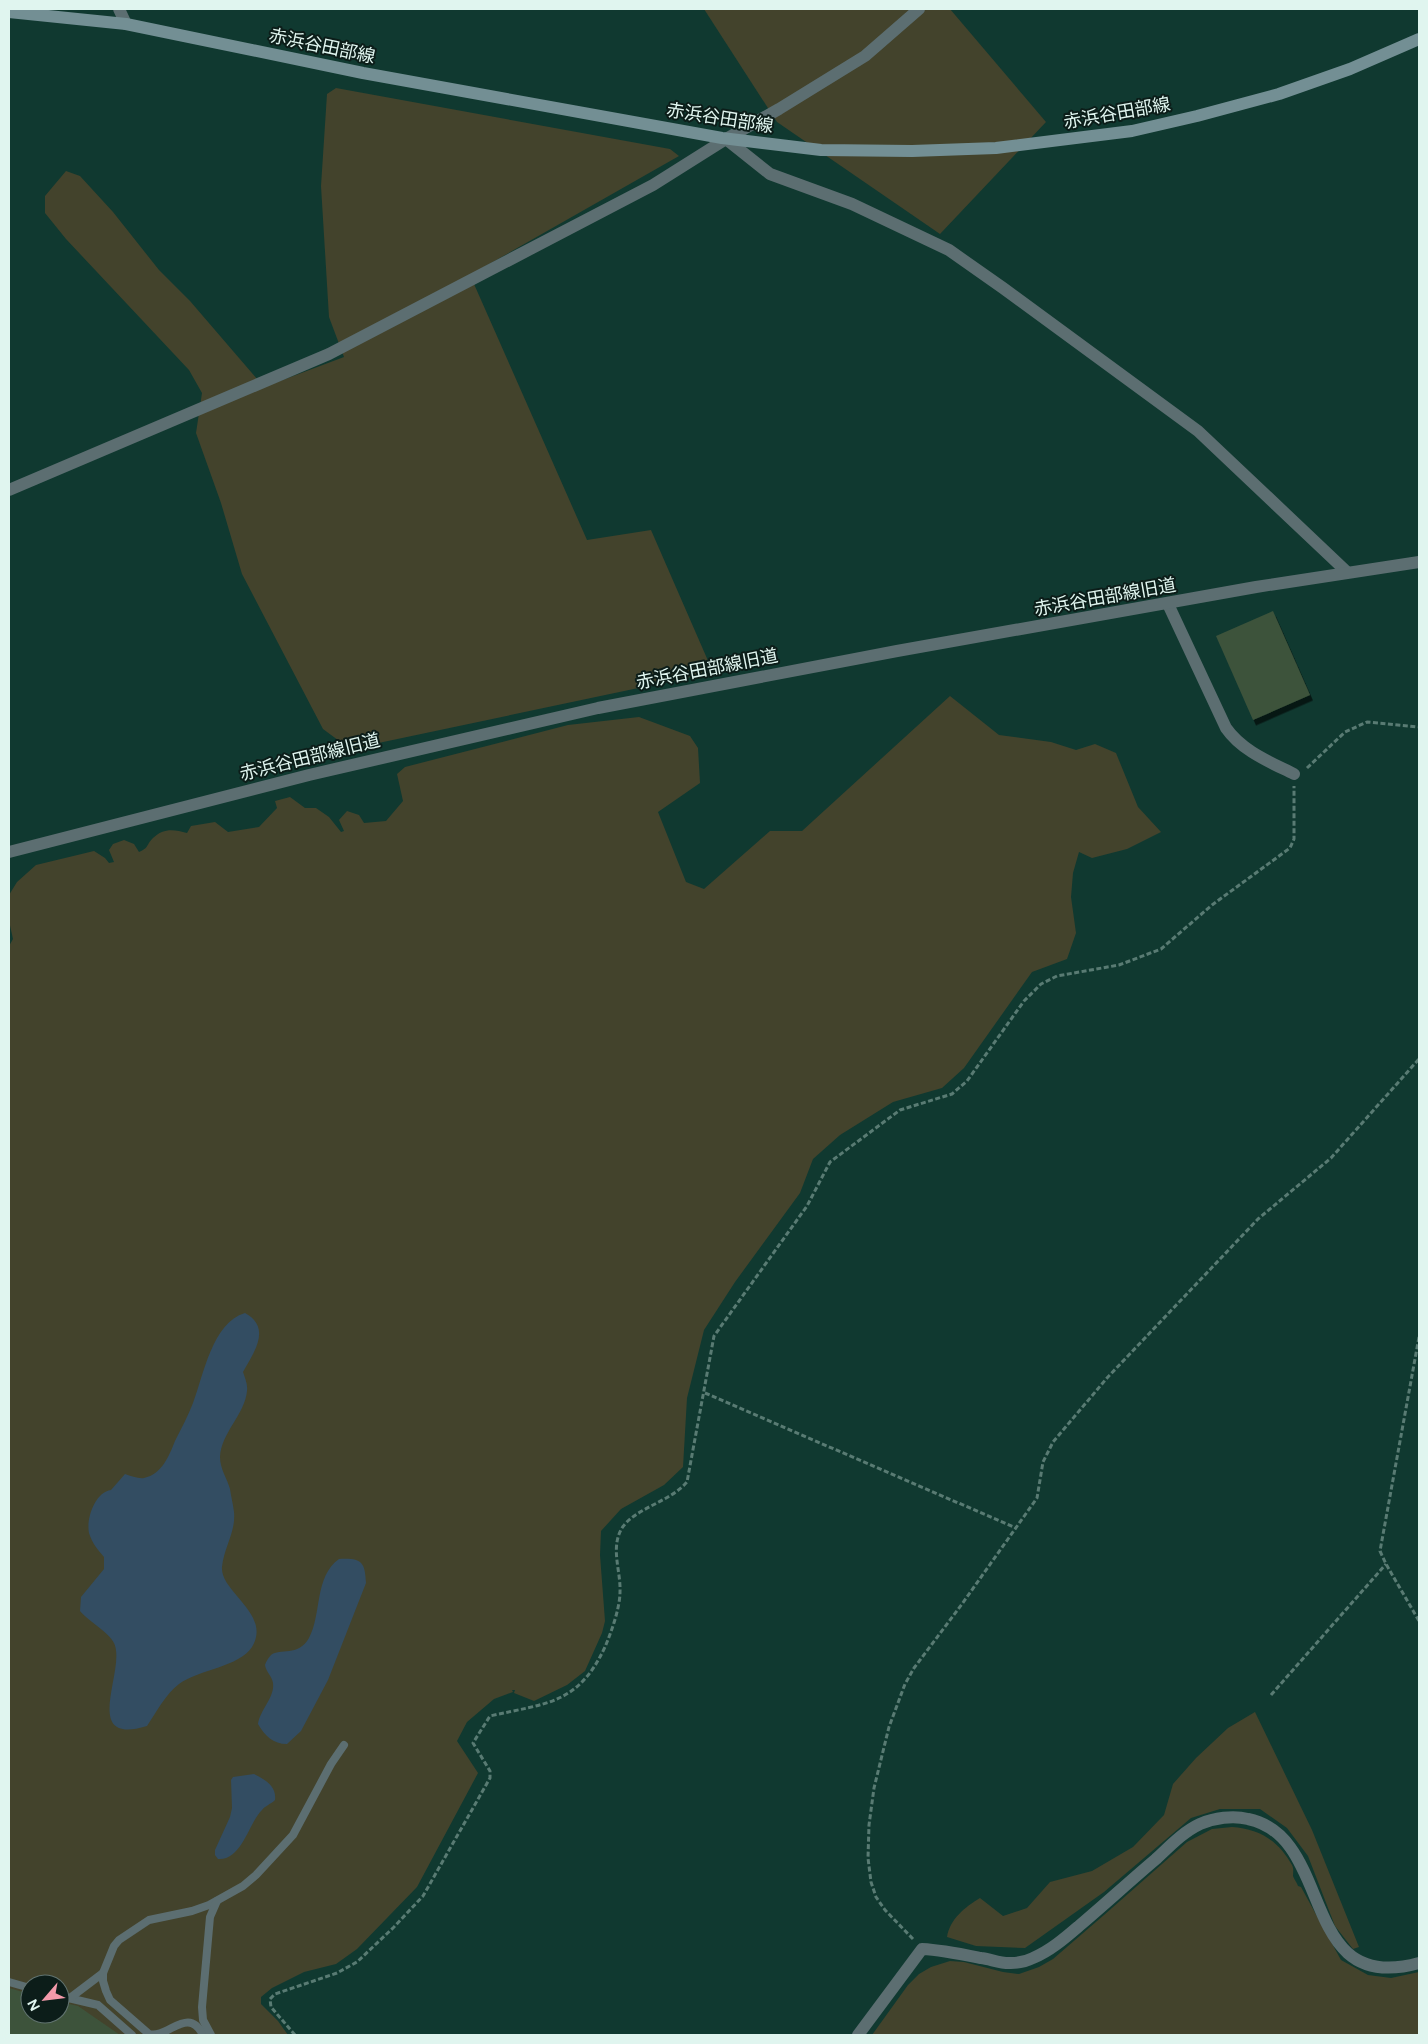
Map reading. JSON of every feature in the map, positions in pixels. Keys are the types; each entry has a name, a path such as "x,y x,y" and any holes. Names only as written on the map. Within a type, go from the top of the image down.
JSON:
{"main road":[{"name":"赤浜谷田部線","path":"9,12 126,24 363,73 726,139 821,150 912,151 996,148 1132,131 1279,94 1350,69 1419,39"}],"street":[{"path":"118,9 126,24"},
{"path":"9,490 329,354 653,185 865,56 919,9"},
{"path":"726,139 770,174 852,204 949,250 1198,431 1347,572"},
{"name":"赤浜谷田部線旧道","path":"9,852 357,763 598,708 897,651 1347,572 1419,562"},
{"path":"1168,604 1226,728 1234,740 1260,757 1294,774"},
{"path":"858,2035 922,1949 959,1953 1010,1964 1032,1958 1054,1946 1105,1905 1185,1832 1201,1824 1232,1817 1249,1819 1262,1824 1282,1838 1295,1853 1328,1926 1346,1952 1358,1962 1372,1967 1392,1969 1419,1963"}],"lane":[{"path":"203,2035 197,2026 192,2023 179,2024 154,2035 149,2034 110,2000 103,1981 103,1973 114,1946 141,1924 149,1920 192,1911 217,1901 256,1876 293,1834 331,1764 344,1745"},
{"path":"211,2035 203,2020 202,2008 210,1917 217,1901"},
{"path":"192,1911 206,1918 210,1926"},
{"path":"70,1998 103,1973"},
{"path":"70,1998 98,2005 132,2035"},
{"path":"192,2023 202,2008"}],"path":[{"path":"295,2035 271,2007 270,1999 275,1994 337,1973 357,1962 423,1896 490,1778 490,1771 473,1743 490,1716 548,1703 567,1695 583,1683 595,1667 610,1637 620,1593 616,1544 622,1528 631,1519 680,1490 687,1482 705,1393 714,1336 807,1206 830,1162 900,1110 952,1094 967,1081 1024,1001 1042,984 1056,976 1118,965 1161,949 1212,905 1290,848 1294,839 1294,774 1306,769 1345,732 1367,722 1419,727"},
{"path":"922,1949 885,1910 876,1897 871,1882 868,1858 868,1825 874,1788 889,1727 905,1684 914,1668 1037,1498 1043,1462 1052,1442 1107,1378 1258,1219 1331,1158 1419,1059"},
{"path":"1419,1337 1380,1552 1419,1621"},
{"path":"705,1393 1016,1528"},
{"path":"1270,1695 1386,1564"}],"green space":[{"path":"704,9 950,9 1046,122 940,234 777,122"},
{"path":"336,88 670,149 679,156 470,275 587,540 651,530 709,663 700,675 350,749 323,729 242,574 221,503 196,433 202,393 189,370 66,239 45,213 45,196 66,171 80,176 113,212 159,270 190,301 264,387 344,357 329,317 321,186 327,94"},
{"path":"950,696 999,735 1051,742 1076,750 1095,744 1116,753 1138,807 1161,832 1127,849 1092,858 1079,852 1073,873 1071,897 1076,933 1067,959 1032,972 964,1068 942,1088 893,1102 840,1135 813,1159 800,1193 735,1282 704,1330 687,1398 683,1467 664,1485 621,1509 601,1531 600,1555 605,1621 602,1633 585,1671 567,1685 534,1701 514,1693 515,1690 512,1690 513,1692 494,1699 467,1722 457,1741 478,1773 417,1887 357,1949 336,1964 304,1972 272,1988 261,1997 261,2004 278,2021 288,2035 9,2035 9,946 13,939 9,921 9,895 17,882 36,865 94,851 109,863 114,862 109,850 113,844 124,840 134,844 139,852 146,848 157,835 165,831 173,830 187,833 191,826 215,822 228,832 259,827 277,808 275,801 290,797 305,808 316,808 329,817 341,832 344,831 339,820 347,811 359,815 364,823 386,821 403,801 397,774 405,767 568,725 639,717 690,736 698,748 700,783 658,812 686,882 704,889 770,831 802,831"},
{"path":"1255,1712 1312,1830 1359,1947 1353,1949 1335,1926 1308,1856 1287,1828 1260,1809 1220,1809 1191,1818 1104,1892 1025,1948 976,1946 947,1937 951,1925 959,1914 980,1898 1003,1916 1027,1908 1050,1882 1092,1871 1133,1847 1164,1815 1173,1784 1196,1758 1228,1728"},
{"path":"1232,1827 1251,1830 1267,1837 1287,1856 1292,1865 1293,1876 1298,1886 1301,1887 1341,1960 1368,1975 1391,1978 1419,1972 1419,2035 872,2035 908,1985 919,1974 931,1967 950,1961 964,1962 1019,1974 1039,1967 1053,1959 1187,1842 1212,1829"}],"water":[{"path":"245,1313 258,1326 259,1333 256,1348 243,1372 247,1386 245,1399 221,1448 220,1461 230,1489 234,1512 232,1533 222,1567 229,1585 251,1614 255,1624 256,1635 252,1647 246,1654 229,1664 197,1675 179,1684 165,1698 147,1726 127,1730 115,1726 110,1716 116,1655 114,1643 108,1635 80,1611 81,1597 104,1569 104,1557 93,1543 89,1533 90,1514 100,1496 111,1490 125,1474 144,1478 156,1473 164,1464 191,1408 217,1338 224,1327"},
{"path":"339,1559 352,1559 360,1562 363,1565 366,1583 328,1680 301,1731 287,1744 278,1743 267,1736 258,1724 273,1688 273,1683 265,1665 271,1655 295,1650 305,1644 313,1628 326,1576"},
{"path":"254,1774 272,1787 275,1800 257,1816 239,1848 226,1858 218,1859 215,1855 215,1850 230,1817 232,1808 231,1780 233,1777"}],"building":[{"path":"1273,611 1310,695 1253,720 1216,636"},
{"path":"9,1988 20,1991 20,2024 70,2024 70,2004 78,2006 120,2035 9,2035"}]}
